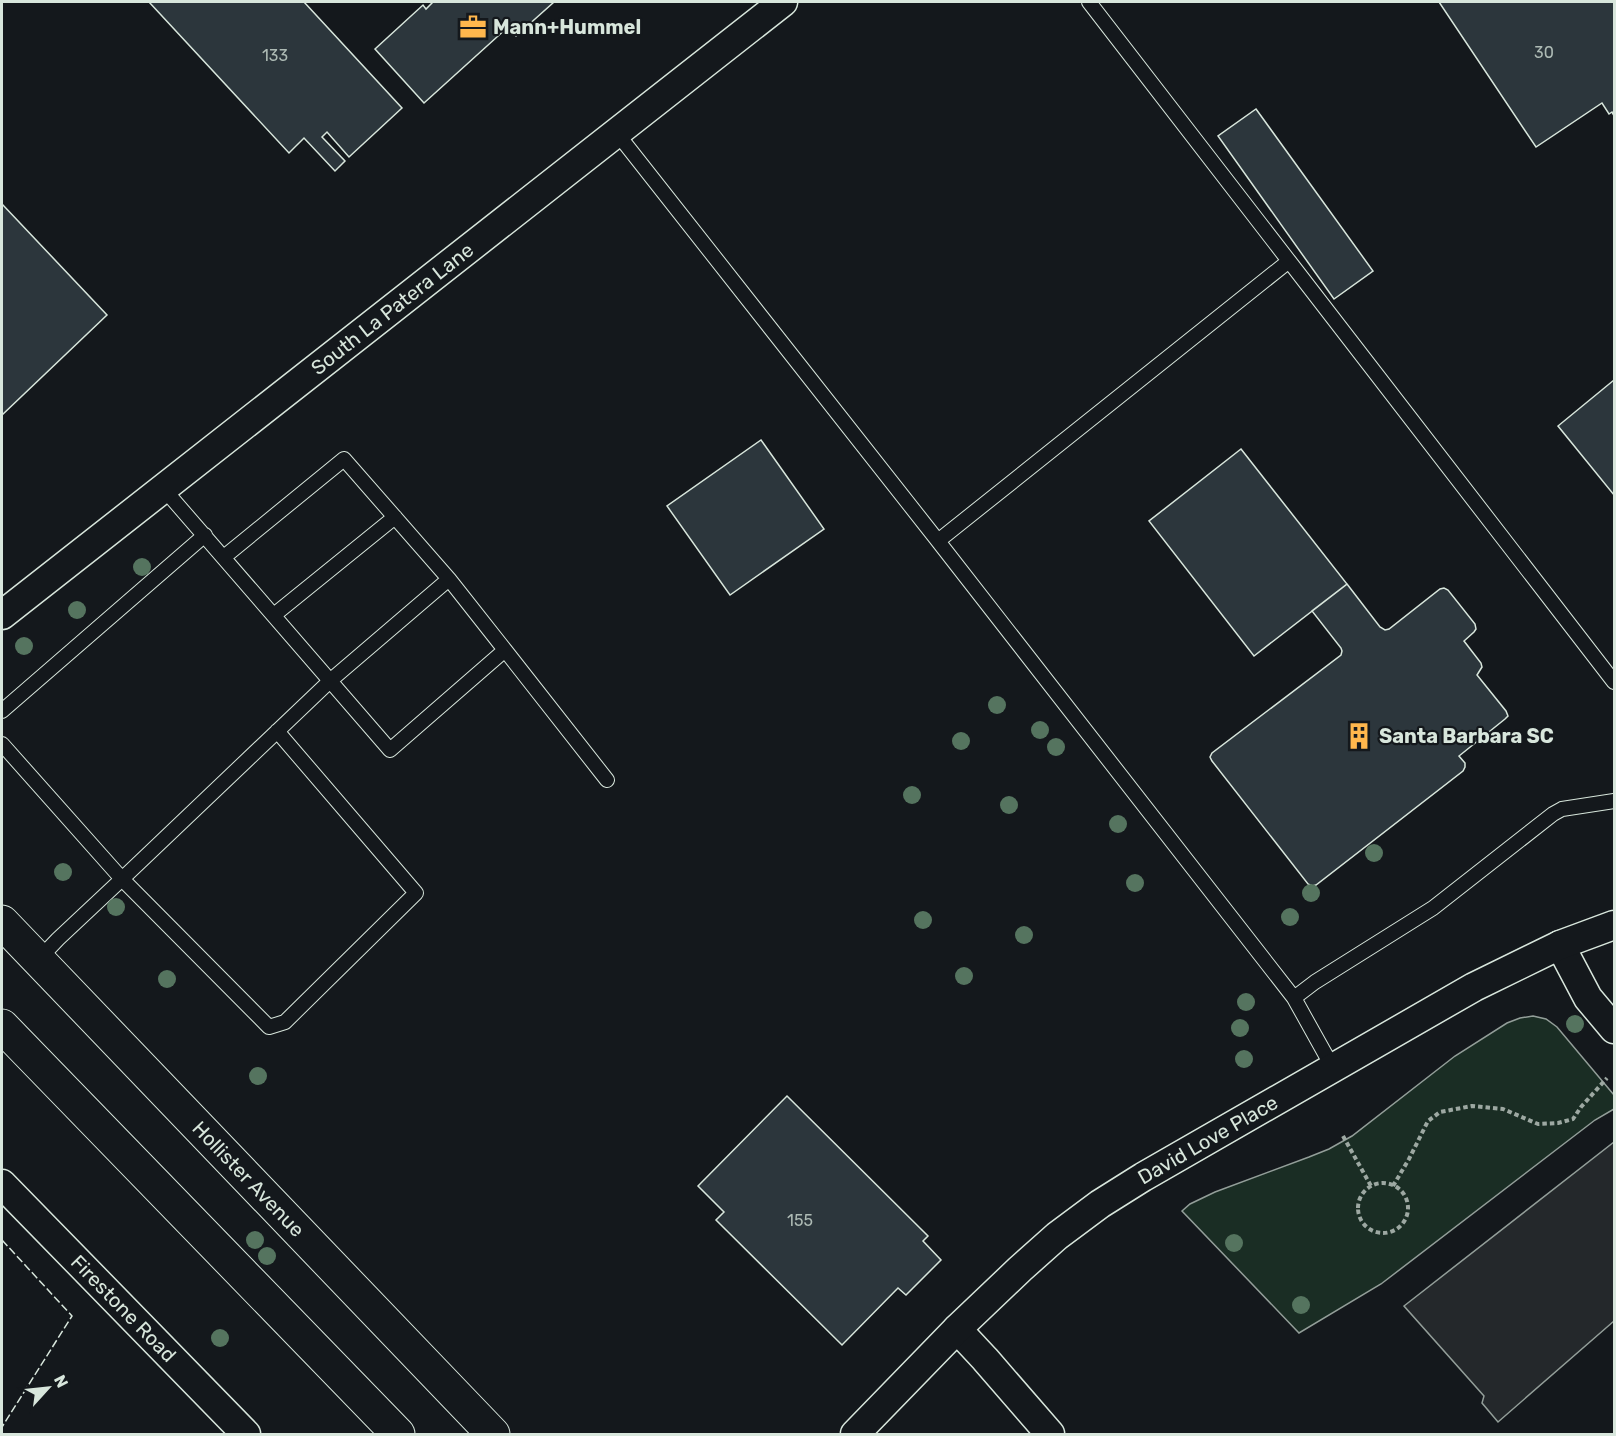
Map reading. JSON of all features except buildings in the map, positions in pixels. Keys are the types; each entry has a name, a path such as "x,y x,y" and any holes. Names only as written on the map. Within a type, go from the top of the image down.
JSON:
{"main road":[{"name":"Hollister Avenue","path":"2,922 493,1434"},
{"path":"2,1026 398,1434"}],"street":[{"name":"South La Patera Lane","path":"2,615 783,2"},
{"name":"David Love Place","path":"855,1434 957,1329 1020,1269 1057,1236 1100,1204 1474,987 1560,945 1614,925"},
{"path":"1560,945 1588,998 1614,1029"},
{"name":"Firestone Road","path":"2,1184 246,1434"},
{"path":"957,1329 1050,1434"}],"lane":[{"path":"1089,2 1614,682"},
{"path":"616,132 1294,998 1333,1068"},
{"path":"938,541 1289,261"},
{"path":"224,557 344,459 449,579 607,780"},
{"path":"163,488 390,750 505,650"},
{"path":"274,615 395,517"},
{"path":"2,711 205,535"},
{"path":"38,960 331,680 449,579"},
{"path":"2,744 122,879 269,1027 285,1022 416,893 277,731"},
{"path":"1294,998 1315,982 1433,908 1553,814 1562,809 1614,801"}],"path":[{"path":"1393,1186 1428,1121 1440,1112 1472,1106 1503,1109 1538,1124 1558,1123 1573,1119 1607,1078"},
{"path":"1343,1136 1371,1186"},
{"path":"1379,1183 1389,1184 1404,1195 1407,1206 1405,1218 1398,1228 1386,1233 1375,1232 1365,1226 1359,1216 1358,1205 1362,1194 1371,1186 1379,1183"}],"green space":[{"path":"1533,1016 1546,1019 1557,1027 1614,1095 1614,1109 1595,1120 1381,1284 1299,1333 1182,1211 1190,1204 1215,1192 1329,1149 1352,1136 1455,1056 1507,1023"}],"shaded area":[{"path":"1614,1142 1614,1321 1498,1422 1482,1403 1484,1396 1404,1306"}],"fence":[{"path":"2,1240 72,1316 2,1427"}],"place":[{"name":"Mann+Hummel","path":"473,27"},
{"name":"Santa Barbara SC","path":"1359,736"}]}
